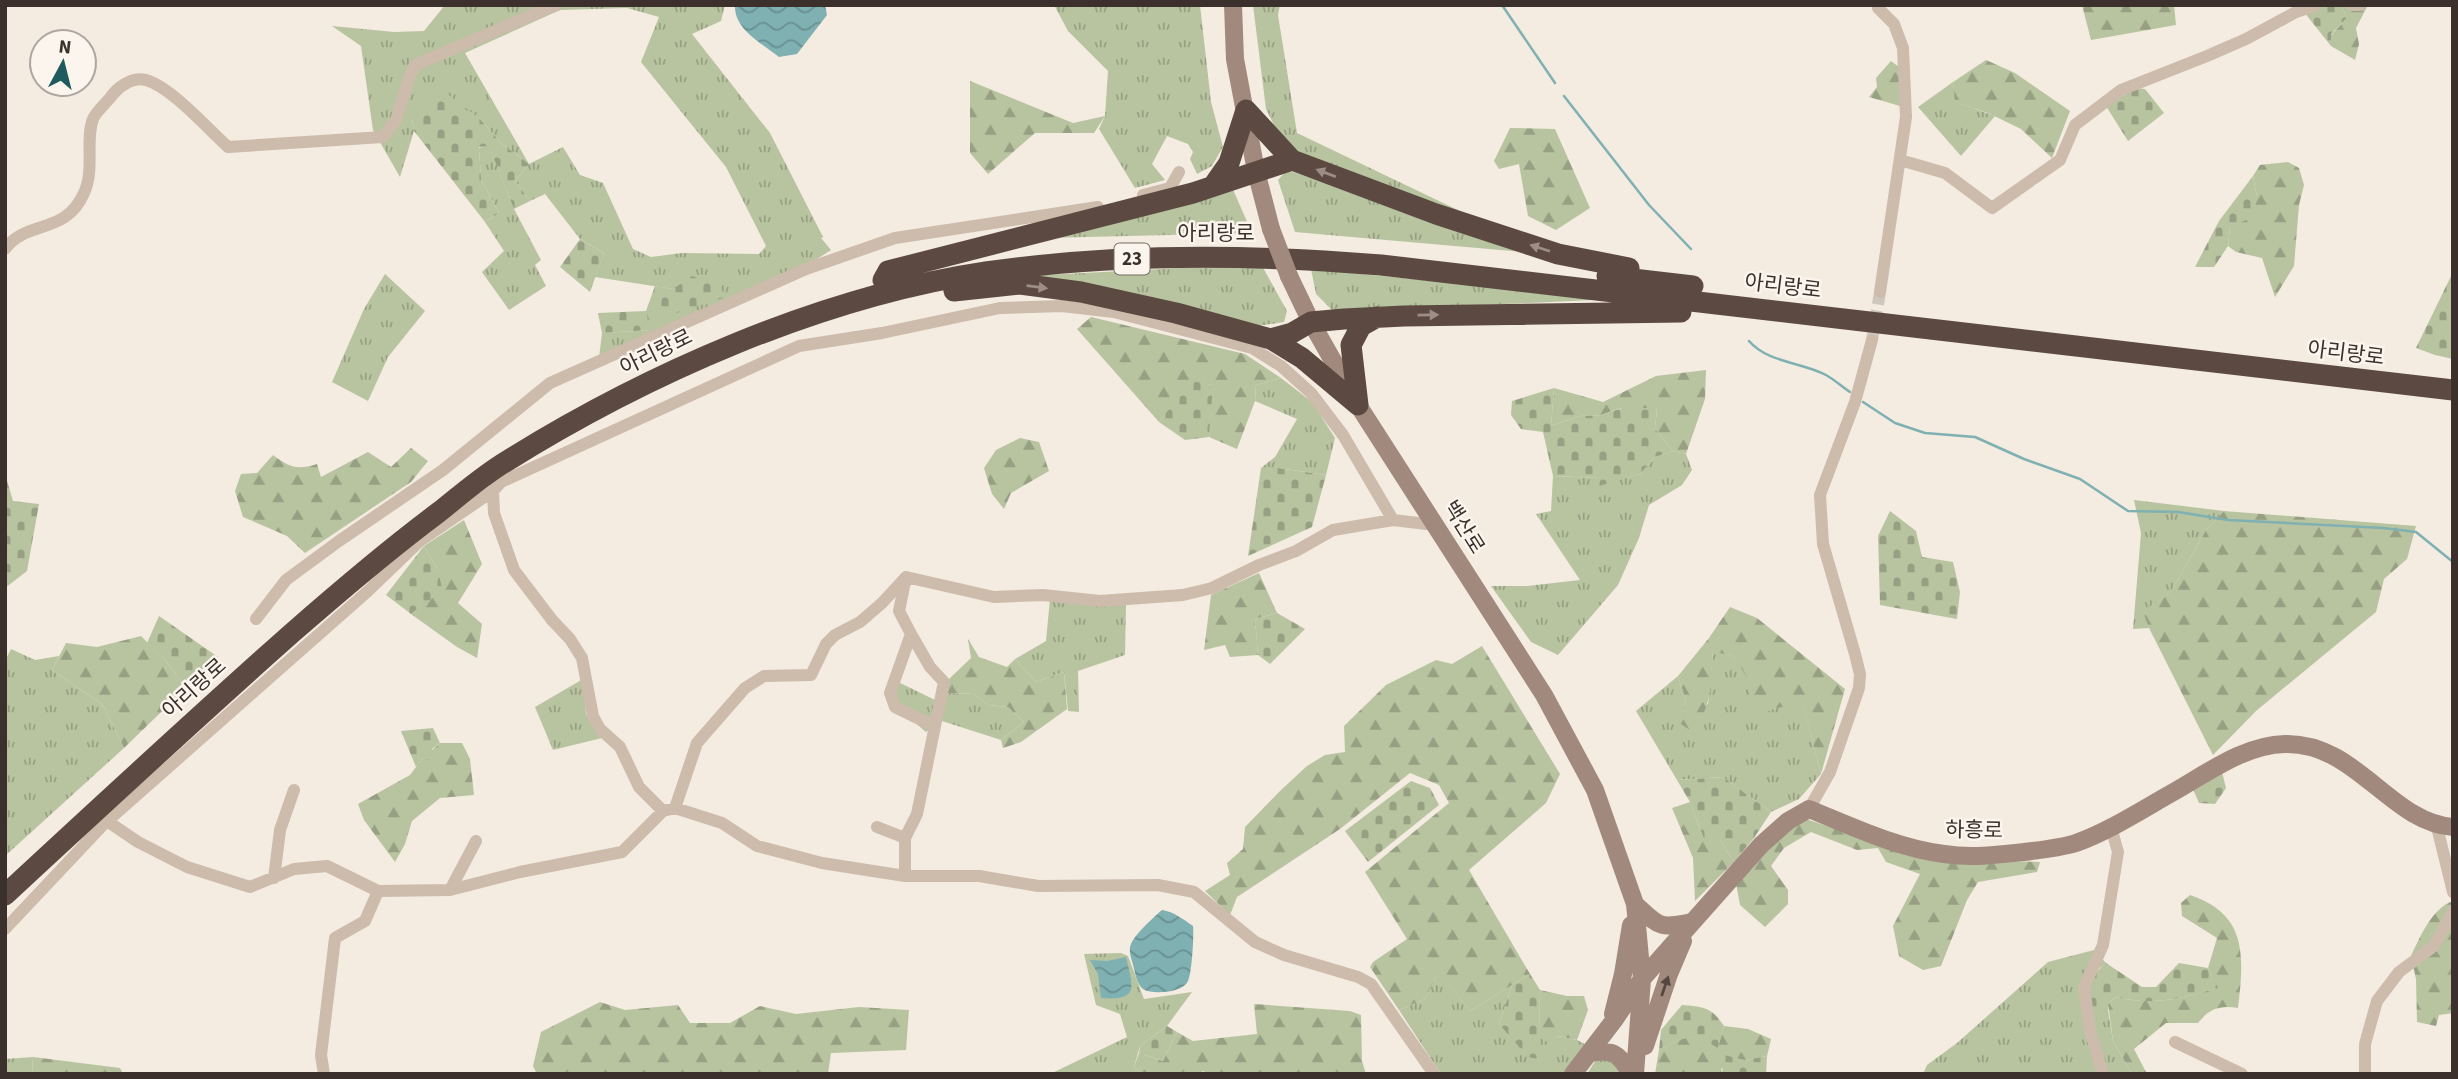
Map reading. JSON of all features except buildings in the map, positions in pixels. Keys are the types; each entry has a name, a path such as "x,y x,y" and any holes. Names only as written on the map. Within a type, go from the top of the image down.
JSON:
{"highway":[{"path":"1213,186 1229,163 1246,110 1292,160 1436,214 1546,250 1640,271 1651,281"},
{"path":"883,280 888,271 1180,197 1292,160"},
{"name":"아리랑로","path":"5,877 350,564 471,470 542,424 631,376 737,328 883,280 1043,253 1135,245 1200,243 1316,247 1651,281 2453,378"},
{"name":"아리랑로","path":"5,895 213,703 365,568 499,466 609,402 713,352 788,324 867,299 924,285 983,273 1155,257 1261,257 1381,264 2453,390"},
{"path":"924,285 933,293 1020,284 1081,292 1176,313 1270,339 1302,358 1358,405"},
{"path":"1270,339 1292,333 1311,322 1377,317 1660,310 1758,316 1770,309"},
{"path":"1358,405 1351,345 1361,326 1377,317"}],"main road":[{"path":"1221,5 1228,46 1235,59"},
{"name":"백산로","path":"1233,5 1235,59 1256,171 1271,229 1289,276 1311,322 1358,405 1544,695 1595,790 1634,904 1642,979 1634,1074"},
{"path":"1234,31 1244,5"},
{"name":"하흥로","path":"1809,809 1886,841 1944,854 1986,856 2033,851 2074,844 2111,827 2252,748 2287,744 2320,749 2347,762 2424,820 2444,825"},
{"path":"1573,1074 1642,979 1692,922 1761,845 1788,821 1809,809"},
{"path":"1634,904 1663,927 1692,922"},
{"path":"1609,1028 1623,974 1634,904"},
{"path":"1590,1053 1607,1050 1614,1052 1634,1074 1669,974 1692,922"}],"street":[{"path":"5,249 14,237 64,220 78,202 84,193 91,162 93,119 114,93 128,82 143,79 164,89 228,147 383,137 396,120 415,65 556,5"},
{"path":"1878,5 1894,24 1903,48 1906,117 1880,292"},
{"path":"1900,160 1945,173 1992,208 2060,160 2074,125 2121,90 2196,61 2246,39 2296,12 2316,5"},
{"path":"2352,5 2360,5"},
{"path":"256,619 286,580 338,541 443,470 550,383 806,270 895,238 1090,209 1170,188 1180,172"},
{"path":"5,929 107,821 368,591 419,541 493,491 500,482 799,346 882,333 1000,307 1062,306 1114,312 1252,348 1281,366 1311,393 1343,435 1393,520"},
{"path":"1809,809 1830,772 1859,688 1860,674 1823,544 1820,495 1855,402 1872,340"},
{"path":"493,491 494,513 514,570 570,639 582,658 593,716 600,729 620,747 639,787 669,810 722,822 757,846 822,863 905,876 979,876 1038,886 1158,885 1194,892 1255,942 1358,977 1371,984 1434,1074"},
{"path":"906,577 994,597 1043,595 1100,601 1183,595 1212,588 1259,565 1296,551 1333,530 1393,520 1435,525"},
{"path":"107,821 138,842 187,867 250,887 294,869 327,866 378,891 450,890 520,872 622,852 669,810 697,743 745,688 764,676 811,675 826,644 835,635 867,615 906,577"},
{"path":"905,876 905,838 917,814 944,682 930,667 900,611 906,577"},
{"path":"911,634 890,693 895,707 934,726"},
{"path":"274,878 281,830 295,790"},
{"path":"2444,825 2453,892"},
{"path":"877,827 905,838"},
{"path":"2103,1074 2090,1030 2084,987 2103,945 2118,852 2111,827"},
{"path":"450,890 476,841"},
{"path":"324,1074 321,1055 335,938 365,921 378,891"},
{"path":"2365,1074 2365,1044 2377,1001 2399,972 2434,946 2453,911"},
{"path":"2175,1042 2242,1074"}],"green space":[{"path":"445,5 725,5 721,21 692,34 770,133 823,237 821,238 831,250 803,268 599,358 602,333 650,330 646,311 673,289 595,277 604,253 580,239 545,194 530,201 515,181 529,164 501,143 479,118 412,119 414,131 400,177 373,130 361,46 332,26 394,32 424,31","holes":["627,8 659,17 641,62 726,167 766,246 759,254 682,253 651,257 633,249 603,183 580,175 563,147 529,164 465,53 560,10"]},
{"path":"1054,5 1200,5 1211,102 1223,147 1212,166 1197,174 1190,159 1193,152 1188,144 1167,136 1152,164 1165,180 1135,188 1099,129 1105,116 1108,71 1068,31"},
{"path":"1253,5 1280,5 1278,15 1297,133 1462,212 1299,156 1275,127 1266,109"},
{"path":"2082,5 2174,5 2176,25 2091,40"},
{"path":"2312,5 2341,5 2347,18 2331,34 2331,46 2304,12"},
{"path":"2341,5 2368,5 2356,28 2359,44 2355,60 2331,46 2331,35 2347,18"},
{"path":"1986,60 2015,73 2070,111 2052,158 2021,129 1988,113 1955,102 1953,82"},
{"path":"1891,61 1899,67 1900,106 1869,97 1877,87 1876,78"},
{"path":"970,81 1073,123 1105,116 1094,133 1035,133 988,174 970,153"},
{"path":"1953,82 1956,102 1995,116 1961,156 1918,107"},
{"path":"2136,88 2145,89 2164,113 2128,141 2106,106"},
{"path":"442,90 479,118 501,143 529,164 515,181 530,201 514,209 489,146 479,147 481,179 499,213 485,222 414,131 412,119 424,103"},
{"path":"1510,128 1555,129 1590,208 1556,230 1528,216 1519,164 1499,169 1494,161"},
{"path":"489,145 514,209 541,260 535,265 546,286 509,310 482,272 504,251 485,222 499,213 481,179 479,148"},
{"path":"2288,162 2299,168 2304,185 2299,205 2294,266 2275,297 2262,258 2236,252 2228,246 2230,227 2257,197 2253,176 2260,165"},
{"path":"1287,170 1534,253 1295,232 1278,180"},
{"path":"2253,176 2257,197 2253,217 2230,227 2228,246 2214,267 2195,267 2219,221"},
{"path":"1231,185 1252,233 1045,238"},
{"path":"580,239 604,253 590,292 560,267"},
{"path":"1261,264 1287,311 1284,322 1258,326 1024,276"},
{"path":"1311,269 1614,299 1334,312 1316,294"},
{"path":"2453,272 2453,359 2416,348"},
{"path":"385,274 425,311 388,357 368,401 332,382 364,309"},
{"path":"692,276 719,285 726,297 673,314 647,311 651,330 602,333 598,313 646,311 655,286 673,289"},
{"path":"1091,317 1245,354 1281,378 1256,385 1255,401 1237,449 1209,437 1212,385 1191,382 1159,422 1077,329"},
{"path":"1706,370 1705,399 1686,454 1673,451 1655,429 1657,408 1621,408 1601,415 1580,416 1551,426 1554,388 1603,402 1656,376"},
{"path":"1281,378 1312,402 1335,438 1326,475 1261,468 1275,457 1297,419 1255,401 1256,385"},
{"path":"1191,381 1213,385 1209,437 1185,440 1159,422"},
{"path":"1554,388 1551,426 1580,416 1601,415 1622,408 1657,408 1655,429 1673,451 1655,457 1640,474 1599,486 1599,478 1553,476 1543,432 1521,429 1511,415 1512,401"},
{"path":"1020,438 1039,442 1049,471 1011,493 1004,509 992,494 984,468 996,450"},
{"path":"411,448 428,461 411,482 305,553 287,536 243,517 235,491 241,474 257,473 273,455 294,467 317,464 321,477 368,452 391,467"},
{"path":"1673,451 1686,454 1692,470 1682,485 1649,505 1639,538 1618,585 1558,655 1531,642 1491,586 1527,586 1580,580 1536,514 1551,511 1553,476 1599,478 1599,485 1640,474 1655,457"},
{"path":"1261,468 1326,475 1312,527 1248,556"},
{"path":"5,474 13,501 39,504 27,571 5,588"},
{"path":"2134,500 2224,511 2206,530 2172,590 2144,612 2149,628 2133,629 2141,533"},
{"path":"1890,511 1916,531 1922,557 1953,562 1960,592 1957,619 1880,605 1878,536"},
{"path":"2224,511 2416,526 2407,559 2384,579 2376,612 2256,711 2213,755 2143,612 2172,590 2206,530"},
{"path":"464,520 482,564 458,603 482,624 477,658 411,614 424,602 438,570 424,546"},
{"path":"424,546 438,570 443,593 425,602 411,614 386,595"},
{"path":"1259,573 1277,613 1255,619 1258,655 1230,657 1225,645 1204,650 1211,595"},
{"path":"1050,599 1126,605 1125,655 1078,671 1079,712 1068,711 1064,672 1036,682 1015,659 1046,641"},
{"path":"1730,607 1757,618 1845,689 1821,774 1803,703 1773,709 1753,719 1749,680 1732,655 1713,652 1709,694 1703,714 1690,730 1678,722 1686,701 1678,676"},
{"path":"1277,613 1305,629 1270,664 1258,655 1255,619"},
{"path":"159,616 218,657 194,677 186,688 165,660 147,643"},
{"path":"141,636 165,660 186,688 124,748 103,705 52,670 66,643 97,647"},
{"path":"968,639 979,657 1007,667 1015,659 1036,682 1064,672 1067,709 1021,742 1003,748 1001,740 1024,722 1008,707 988,705 974,694 948,693 949,679 971,658"},
{"path":"1482,646 1560,774 1546,803 1469,870 1530,974 1470,1011 1438,972 1425,999 1399,1010 1370,967 1373,962 1407,939 1365,872 1449,803 1439,785 1410,773 1340,829 1237,897 1230,915 1205,891 1230,875 1227,863 1243,849 1245,827 1280,791 1307,766 1325,755 1345,752 1344,726 1386,685 1436,660 1452,664"},
{"path":"11,649 35,660 59,656 52,670 103,705 124,748 5,856 5,661"},
{"path":"1713,651 1732,655 1773,709 1803,702 1821,774 1799,799 1771,812 1723,777 1677,780 1636,711 1678,676 1686,701 1679,722 1708,704"},
{"path":"583,679 586,714 602,738 553,750 535,707"},
{"path":"894,680 935,700 948,693 974,694 988,705 1008,707 1024,722 1001,740 942,721 926,732 886,698"},
{"path":"433,728 440,743 432,749 433,761 422,759 416,767 401,731"},
{"path":"440,743 462,743 470,759 474,795 440,798 412,821 405,844 395,862 364,820 358,804 410,775 422,759"},
{"path":"2222,772 2226,788 2215,804 2199,803 2193,789"},
{"path":"1723,777 1771,812 1734,862 1719,839 1704,839 1690,802 1677,780"},
{"path":"1411,781 1430,788 1439,805 1368,862 1345,831"},
{"path":"1690,802 1704,839 1719,839 1734,862 1695,901 1693,858 1672,808"},
{"path":"1800,817 1923,858 2040,862 2037,872 1978,882 1967,900 1941,966 1923,970 1899,956 1893,926 1920,874 1886,862 1878,848 1857,850 1811,832 1784,848 1771,866 1788,890 1788,904 1765,927 1740,905 1736,883"},
{"path":"2190,895 2209,903 2223,914 2238,940 2241,972 2238,1008 2215,1009 2198,1023 2166,1023 2134,1049 2147,1074 2132,1074 2113,1041 2108,1004 2115,997 2143,1001 2167,1000 2217,988 2208,968 2217,938 2182,916 2181,903"},
{"path":"2453,901 2453,1013 2439,1015 2436,1026 2417,1022 2416,979 2411,956 2433,916"},
{"path":"2094,950 2106,963 2097,970 2093,1010 2108,1010 2113,1041 2132,1074 1923,1074 1927,1065 1957,1043 2048,962"},
{"path":"1121,953 1128,956 1144,999 1192,992 1167,1026 1140,1046 1134,1067 1142,1074 1050,1074 1127,1037 1120,1014 1096,1005 1084,954"},
{"path":"2106,963 2142,987 2156,987 2179,963 2208,968 2218,988 2167,1000 2143,1001 2115,997 2108,1004 2108,1010 2093,1010 2092,979"},
{"path":"1438,971 1470,1011 1512,985 1499,1024 1539,1059 1539,1037 1553,1044 1558,1036 1587,1045 1563,1074 1441,1074 1399,1010 1425,999"},
{"path":"1530,974 1540,990 1539,1059 1528,1057 1499,1024 1512,985"},
{"path":"1540,990 1567,996 1584,996 1588,1010 1577,1040 1558,1036 1553,1045 1539,1037"},
{"path":"600,1002 625,1010 678,1005 690,1023 730,1023 760,1006 796,1014 859,1007 909,1010 906,1050 831,1053 828,1074 537,1074 533,1066 541,1032"},
{"path":"1254,1004 1350,1011 1361,1015 1362,1061 1366,1074 1209,1074 1203,1071 1198,1074 1142,1074 1134,1067 1139,1053 1163,1061 1177,1032 1193,1041 1257,1034"},
{"path":"1682,1005 1707,1009 1715,1015 1724,1026 1718,1048 1701,1040 1688,1038 1659,1050 1661,1030"},
{"path":"1167,1026 1177,1032 1163,1061 1139,1053 1140,1046"},
{"path":"1724,1026 1748,1029 1771,1039 1767,1056 1745,1060 1721,1069 1722,1074 1655,1074 1659,1050 1688,1038 1701,1039 1718,1047"},
{"path":"1724,1055 1745,1060 1767,1056 1766,1074 1722,1074"},
{"path":"1607,1056 1620,1067 1619,1074 1587,1074 1597,1058"},
{"path":"33,1057 32,1074 5,1074 5,1059"},
{"path":"33,1057 120,1068 123,1074 32,1074"}],"water":[{"path":"825,5 827,15 797,54 779,57 751,36 740,23 735,7"},
{"path":"1162,910 1193,926 1192,962 1185,985 1167,992 1153,992 1143,989 1138,982 1130,948 1138,933"},
{"path":"1126,957 1131,990 1122,997 1101,998 1098,974 1090,960 1107,961"}],"waterway":[{"path":"1502,5 1555,83"},
{"path":"1564,96 1649,205 1691,249"},
{"path":"1749,341 1775,358 1826,375 1850,392"},
{"path":"1863,402 1895,423 1925,433 1975,437 2024,459 2080,479 2128,511 2178,512 2228,520 2416,532 2453,562"}],"tunnel":[{"path":"1872,340 1880,292"}]}
